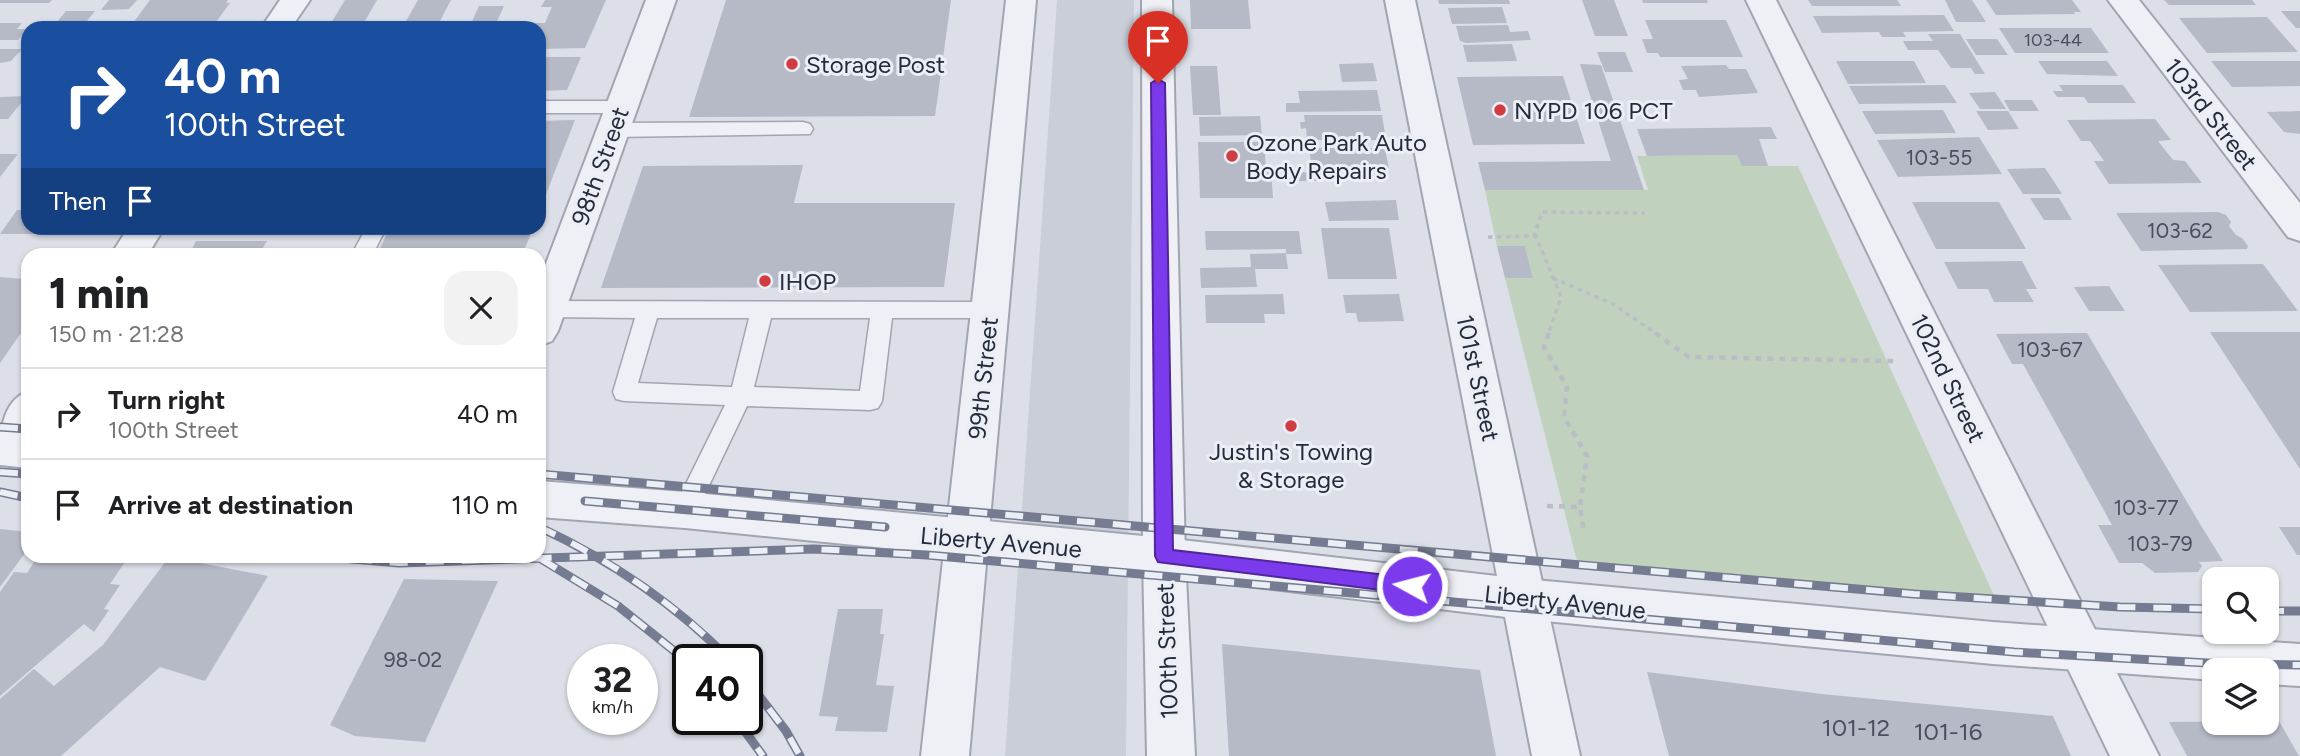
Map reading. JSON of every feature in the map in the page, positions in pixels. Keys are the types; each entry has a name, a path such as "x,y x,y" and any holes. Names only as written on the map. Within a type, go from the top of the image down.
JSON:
{"street":[{"path":"281,21 295,0"},
{"name":"98th Street","path":"546,312 661,0"},
{"name":"99th Street","path":"945,756 1021,0"},
{"name":"100th Street","path":"1157,0 1164,556 1171,756"},
{"name":"101st Street","path":"1400,0 1556,756"},
{"name":"102nd Street","path":"1761,0 2135,756"},
{"name":"103rd Street","path":"2123,0 2300,228"},
{"path":"10,449 21,424"},
{"name":"Liberty Avenue","path":"546,500 685,510 967,540 1164,556 1522,599 2084,652 2300,664"}],"lane":[{"path":"546,108 617,118 803,129"},
{"path":"649,309 624,392 870,401 882,310"},
{"path":"546,320 649,309 990,310"},
{"path":"685,510 741,395 762,309"}],"path":[{"path":"1584,533 1580,507 1587,456 1564,417 1567,387 1544,347 1561,297 1535,234 1542,212 1645,213"},
{"path":"1484,237 1535,234"},
{"path":"1553,278 1613,304 1689,358 1893,361"},
{"path":"1546,506 1580,507"}],"shaded area":[{"path":"1057,0 1134,0 1126,756 1005,756"}],"green space":[{"path":"1737,155 1742,166 1798,166 1996,600 1578,565 1505,278 1533,278 1525,246 1497,246 1485,190 1648,190 1637,156"}],"building":[{"path":"0,0 52,0 49,3 0,3"},
{"path":"109,0 137,0 129,9 101,10"},
{"path":"150,0 228,0 226,3 230,3 217,21 134,21"},
{"path":"345,0 377,0 365,21 332,21"},
{"path":"418,0 451,0 440,21 406,21"},
{"path":"545,0 606,0 585,48 546,49 546,21 552,7 541,7"},
{"path":"726,0 951,0 935,116 689,117"},
{"path":"1190,0 1248,0 1251,29 1191,29"},
{"path":"1438,0 1509,0 1510,4 1439,4"},
{"path":"1582,0 1614,0 1628,36 1595,36"},
{"path":"1642,0 1707,0 1708,3 1643,3"},
{"path":"1808,0 1897,0 1901,6 1812,6"},
{"path":"1945,0 1972,0 1986,22 1956,22"},
{"path":"1986,0 2072,0 2081,12 1996,15"},
{"path":"2164,0 2252,0 2256,5 2169,5"},
{"path":"479,6 504,6 497,21 472,21"},
{"path":"1502,7 1507,23 1452,24 1448,8"},
{"path":"66,11 95,11 87,21 58,21"},
{"path":"2281,11 2300,11 2300,28 2296,28"},
{"path":"1944,15 1954,31 1903,32 1906,37 1882,37 1879,32 1822,33 1813,16"},
{"path":"2267,17 2298,52 2207,53 2179,18"},
{"path":"1645,20 1726,20 1743,57 1660,57 1658,53 1647,53 1642,39 1653,39"},
{"path":"0,23 21,23 17,29 21,29 18,40 0,40"},
{"path":"1508,25 1510,32 1528,31 1531,40 1466,43 1460,41 1456,26"},
{"path":"1999,28 2091,28 2109,53 2015,53"},
{"path":"1928,34 1960,34 1985,74 1975,74 1971,68 1951,68 1938,50 1908,50 1903,41 1933,41"},
{"path":"1966,39 1997,39 2008,55 1976,55"},
{"path":"1512,44 1517,61 1467,62 1463,45"},
{"path":"0,49 21,49 11,61 0,63"},
{"path":"1597,52 1625,52 1633,72 1605,72"},
{"path":"546,57 581,57 567,90 546,91"},
{"path":"1836,61 1914,61 1926,83 1848,84"},
{"path":"2038,61 2107,61 2118,76 2047,74"},
{"path":"2211,61 2300,61 2300,86 2232,87"},
{"path":"1373,63 1377,81 1342,82 1339,64"},
{"path":"1580,64 1601,65 1644,190 1485,190 1478,162 1611,161"},
{"path":"1726,65 1729,69 1746,69 1758,93 1699,97 1696,90 1683,90 1679,80 1688,79 1681,66"},
{"path":"1190,66 1217,66 1221,115 1193,115"},
{"path":"1563,76 1585,144 1473,145 1457,77"},
{"path":"1945,85 1957,103 1859,104 1849,86"},
{"path":"2059,85 2123,85 2136,103 2088,103 2084,97 2057,97 2053,91 2063,91"},
{"path":"1377,90 1381,111 1286,112 1286,103 1300,103 1298,91"},
{"path":"1995,92 2006,109 1980,109 1969,93"},
{"path":"21,96 21,103 8,119 0,119 0,97"},
{"path":"2004,100 2032,100 2039,111 2010,111"},
{"path":"1943,110 1956,133 1875,134 1862,111"},
{"path":"1976,111 2008,111 2019,129 1988,130"},
{"path":"2300,111 2300,134 2284,132 2267,112"},
{"path":"1304,115 1382,115 1386,140 1307,140 1306,128 1301,129 1300,122 1305,122"},
{"path":"1260,116 1262,135 1200,136 1199,117"},
{"path":"2155,119 2171,140 2158,141 2173,160 2185,161 2202,183 2109,184 2094,161 2104,161 2090,141 2081,141 2067,120"},
{"path":"575,120 546,194 546,121"},
{"path":"1771,127 1777,139 1759,139 1768,166 1742,166 1737,155 1647,156 1637,129"},
{"path":"1979,137 2002,174 1898,177 1877,140"},
{"path":"1198,142 1264,142 1266,169 1271,169 1273,198 1200,198"},
{"path":"1309,148 1385,148 1389,169 1312,169"},
{"path":"0,154 18,154 0,177"},
{"path":"803,165 794,203 955,203 944,287 601,288 643,166"},
{"path":"2045,168 2062,194 2023,194 2007,169"},
{"path":"1283,172 1337,173 1338,181 1284,181"},
{"path":"2030,198 2059,198 2072,220 2044,220"},
{"path":"1396,200 1399,220 1329,221 1325,202"},
{"path":"1912,202 1999,202 2026,249 1936,249"},
{"path":"17,210 21,210 21,234 0,234"},
{"path":"2218,212 2226,215 2231,222 2229,226 2242,238 2248,246 2247,249 2141,251 2116,213"},
{"path":"1321,228 1389,228 1397,279 1328,279"},
{"path":"1205,231 1299,231 1302,254 1286,254 1288,269 1255,269 1257,287 1201,288 1200,268 1251,267 1250,254 1286,253 1286,249 1206,250"},
{"path":"386,235 530,235 525,248 380,248"},
{"path":"196,241 267,241 263,248 192,248"},
{"path":"1497,246 1525,246 1533,278 1505,278"},
{"path":"2022,261 2037,289 2026,289 2034,302 1994,302 1988,289 1958,289 1944,262"},
{"path":"2263,264 2298,311 2190,312 2158,265"},
{"path":"0,277 21,279 21,333 0,363"},
{"path":"2109,286 2125,311 2089,311 2074,287"},
{"path":"1283,294 1285,314 1264,314 1265,323 1206,323 1205,295"},
{"path":"1399,294 1404,321 1358,322 1356,313 1346,313 1343,295"},
{"path":"2210,332 2300,332 2300,469 2231,364"},
{"path":"2087,333 2223,561 2199,562 2202,566 2198,572 2155,573 2142,563 2119,563 2098,525 2112,525 2023,364 2012,364 1996,334"},
{"path":"2279,527 2300,527 2300,555 2297,555"},
{"path":"0,529 21,531 21,558 0,587"},
{"path":"33,563 124,563 110,584 120,585 104,609 109,610 94,632 84,624 0,696 0,592 14,572 27,573"},
{"path":"164,563 200,563 268,576 205,681 160,667 61,756 0,756 0,699 34,669 54,686 103,645"},
{"path":"404,579 498,581 425,742 355,736 330,725"},
{"path":"838,609 883,609 880,634 884,634 876,685 894,686 887,732 835,731 838,717 819,716"},
{"path":"1222,644 1480,670 1496,756 1229,756"},
{"path":"1647,672 1822,694 2053,716 2071,756 1669,756"},
{"path":"2279,721 2299,756 2187,756 2169,722 2202,722 2202,735 2279,735"}],"railway":[{"path":"0,427 21,428"},
{"path":"0,472 21,474"},
{"path":"546,475 1914,594 2120,607 2202,609"},
{"path":"0,492 21,496"},
{"path":"585,501 885,527"},
{"path":"546,530 596,556"},
{"path":"596,556 814,549 927,555 2014,652 2225,664 2300,665"},
{"path":"546,558 596,556"},
{"path":"596,556 664,602 714,644"},
{"path":"546,562 618,606 672,649"},
{"path":"2279,611 2300,611"},
{"path":"763,701 786,731 800,756"},
{"path":"748,735 763,756"}],"place":[{"name":"Storage Post","path":"792,64"},
{"name":"NYPD 106 PCT","path":"1500,110"},
{"name":"Ozone Park Auto Body Repairs","path":"1232,156"},
{"name":"IHOP","path":"765,281"},
{"name":"Justin's Towing & Storage","path":"1291,426"}],"route":[{"path":"1158,83 1164,556 1412,586"}]}
